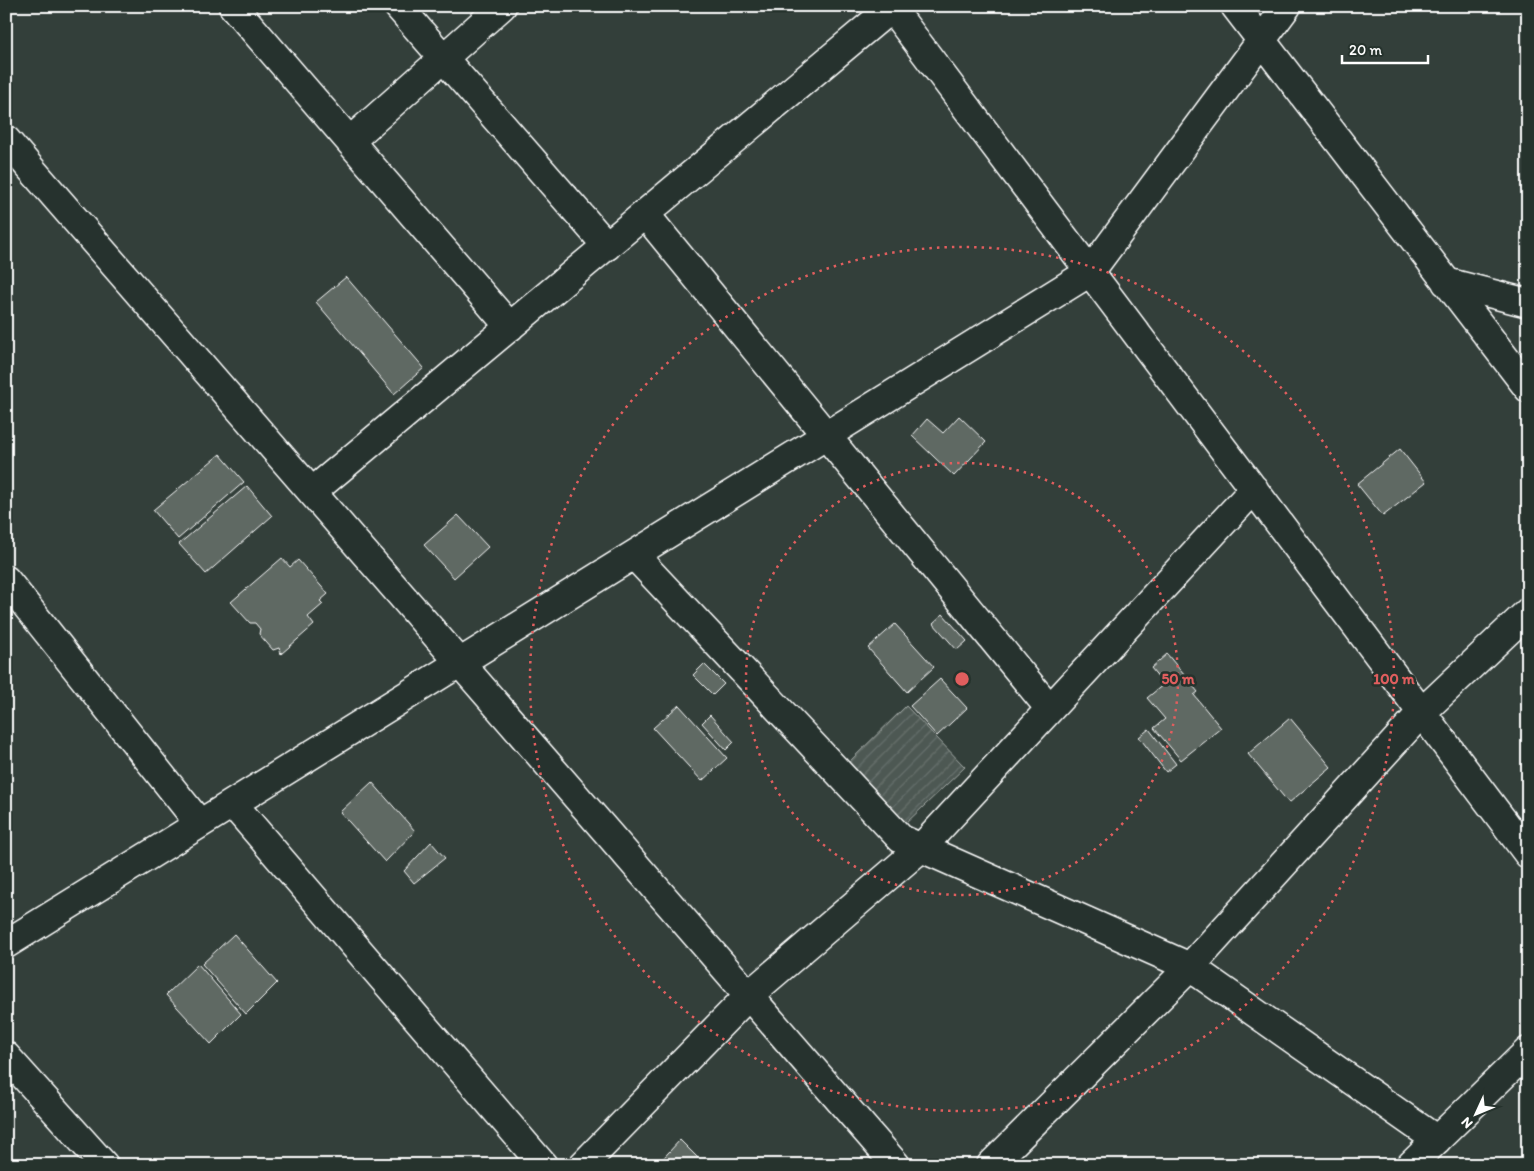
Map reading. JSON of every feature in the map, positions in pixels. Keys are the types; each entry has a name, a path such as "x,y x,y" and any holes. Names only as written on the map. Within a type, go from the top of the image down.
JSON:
{"street":[{"path":"233,6 510,328"},
{"path":"398,6 607,246"},
{"path":"350,141 502,6"},
{"path":"1235,6 1528,388"},
{"path":"6,944 1090,272 1286,6"},
{"path":"312,492 510,328 890,7 1528,854"},
{"path":"6,140 896,1165"},
{"path":"645,214 1050,709"},
{"path":"1446,282 1528,303"},
{"path":"583,1165 749,995 922,847 1254,489"},
{"path":"634,555 901,839 1190,967 1437,1140"},
{"path":"6,580 199,823"},
{"path":"992,1165 1190,967 1421,713 1528,612"},
{"path":"233,804 544,1165"},
{"path":"1411,1165 1528,1051"},
{"path":"6,1056 104,1165"}],"shaded area":[{"path":"906,706 965,767 904,825 846,765"}],"building":[{"path":"346,277 424,368 394,394 316,302"},
{"path":"959,416 986,442 954,476 912,436 927,419 943,433"},
{"path":"1400,449 1426,482 1383,516 1357,484"},
{"path":"220,454 244,482 178,539 153,510"},
{"path":"247,486 272,516 206,574 179,544"},
{"path":"458,515 488,547 454,578 424,545"},
{"path":"282,558 290,567 298,560 328,594 320,601 323,604 308,617 314,625 281,654 279,648 273,650 259,634 260,629 255,623 250,623 231,602"},
{"path":"943,614 967,641 957,650 933,623"},
{"path":"895,624 934,667 907,692 868,648"},
{"path":"1167,654 1198,692 1194,695 1221,728 1181,760 1154,728 1165,719 1147,698 1164,684 1151,668"},
{"path":"704,664 724,684 713,695 693,675"},
{"path":"940,679 967,708 937,736 910,706"},
{"path":"679,705 727,758 702,781 653,728"},
{"path":"710,715 734,742 726,750 702,723"},
{"path":"1290,718 1331,767 1289,803 1248,754"},
{"path":"1149,729 1176,764 1166,772 1139,737"},
{"path":"372,782 415,831 385,862 340,812"},
{"path":"431,842 445,858 414,883 404,871"},
{"path":"234,934 277,983 246,1014 202,964"},
{"path":"198,964 241,1014 211,1044 166,995"},
{"path":"680,1140 705,1165 657,1165"}]}
